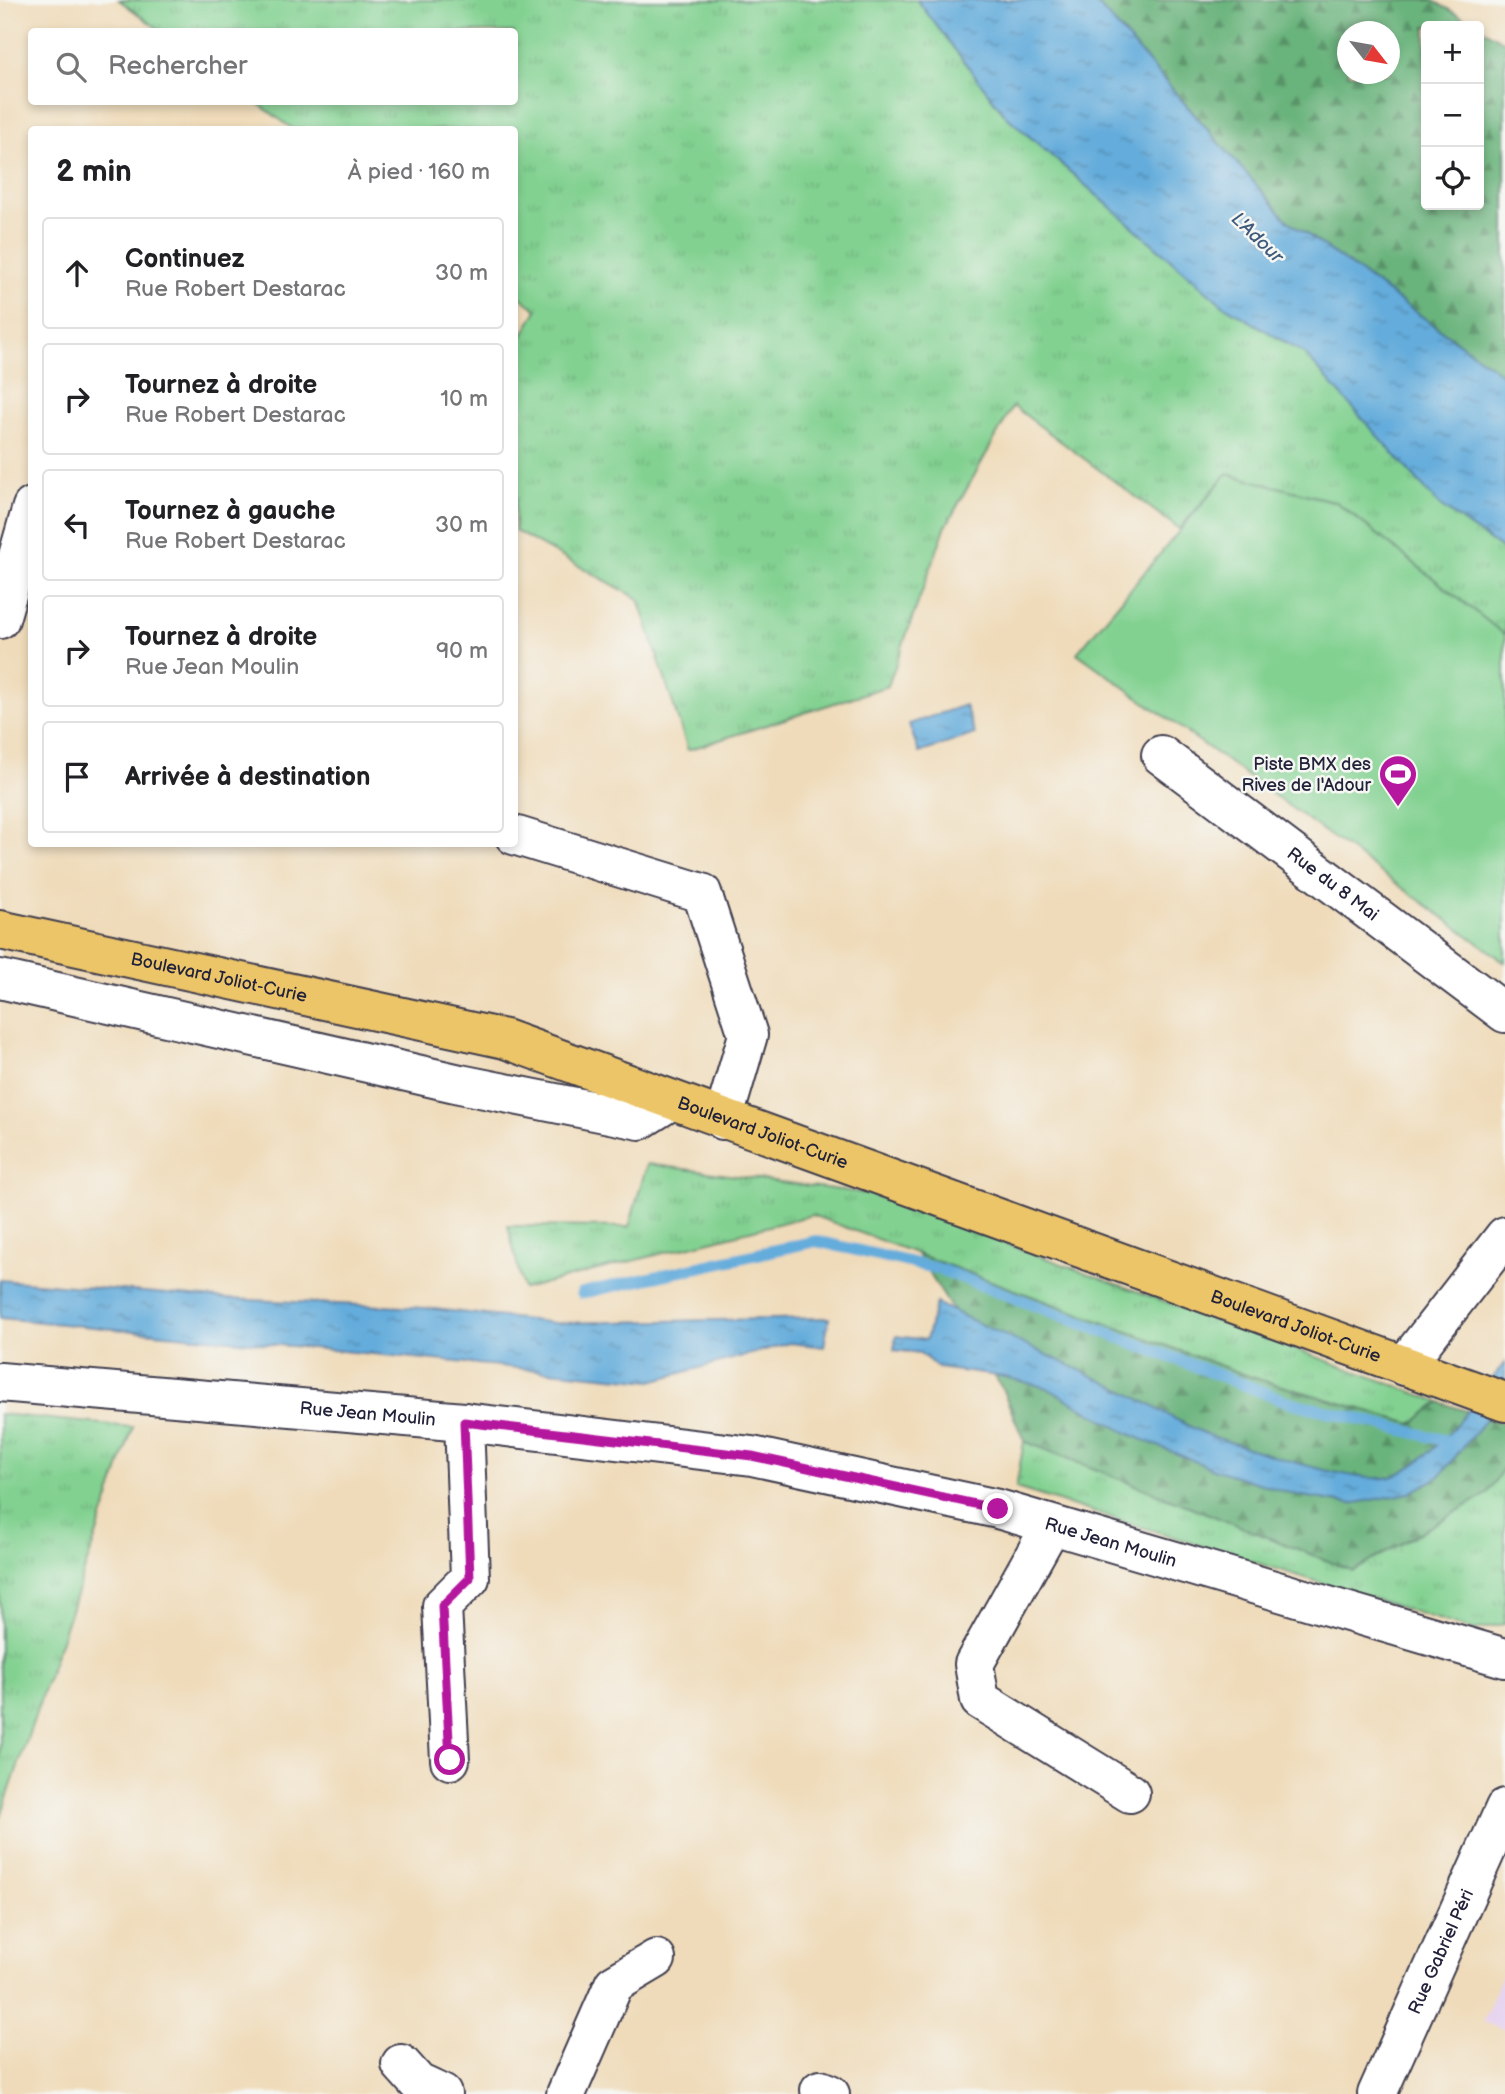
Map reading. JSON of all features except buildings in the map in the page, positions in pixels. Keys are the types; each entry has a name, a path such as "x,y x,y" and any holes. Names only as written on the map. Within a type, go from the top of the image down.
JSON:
{"main road":[{"name":"Boulevard Joliot-Curie","path":"0,930 505,1039 1505,1402"}],"street":[{"path":"0,619 28,521"},
{"name":"Rue du 8 Mai","path":"1161,755 1505,1013"},
{"path":"518,836 702,893 748,1035 723,1120"},
{"path":"0,979 460,1084 640,1120 672,1100"},
{"path":"1404,1366 1505,1236"},
{"name":"Rue Jean Moulin","path":"0,1382 464,1422 752,1456 998,1509 1505,1658"},
{"path":"450,1760 442,1606 470,1578 464,1422"},
{"path":"1051,1526 974,1664 980,1700 1130,1793"},
{"name":"Rue Gabriel Péri","path":"1377,2094 1505,1808"},
{"path":"566,2094 614,1984 656,1959"},
{"path":"401,2064 418,2083 442,2094"}],"shaded area":[{"path":"1505,1968 1505,2030 1483,2022"}],"green space":[{"path":"119,0 917,0 1006,116 1223,305 1305,354 1463,522 1505,551 1505,635 1336,502 1227,474 1179,529 1013,406 945,528 888,686 688,750 639,599 518,533 518,344 537,310 518,295 518,126 289,126 260,105 518,105 518,28 157,28"},
{"path":"1094,0 1432,0 1469,21 1421,21 1421,210 1484,210 1484,30 1505,42 1505,376 1287,220"},
{"name":"Piste BMX des Rives de l'Adour","path":"1227,474 1336,502 1505,635 1505,962 1077,653"},
{"path":"647,1164 870,1194 1440,1402 1412,1424 1251,1377 812,1215 523,1289 508,1226 629,1227"},
{"path":"917,1254 1251,1377 1412,1424 1440,1402 1505,1424 1505,1465 1487,1494 1353,1571 1024,1441 1002,1388"},
{"path":"0,1414 133,1427 0,1819"},
{"path":"1024,1441 1353,1571 1487,1494 1505,1465 1505,1624 1473,1630 1016,1488"}],"water":[{"name":"L'Adour","path":"917,0 1094,0 1287,220 1505,376 1505,551 1440,506 1305,354 1223,305 1006,116"},
{"path":"965,705 975,734 919,753 909,724"},
{"path":"0,1280 229,1299 426,1308 555,1323 829,1318 824,1347 790,1343 652,1381 0,1318"},
{"path":"936,1303 1124,1391 1198,1431 1303,1464 1357,1476 1394,1476 1426,1455 1455,1426 1505,1362 1505,1395 1440,1476 1410,1493 1351,1504 1296,1495 1216,1470 1129,1434 1047,1388 1005,1377 938,1368 920,1353 894,1350 896,1336 926,1340"}],"waterway":[{"path":"582,1293 816,1241 939,1269 1289,1402 1456,1443"}],"place":[{"name":"Piste BMX des Rives de l'Adour","path":"1398,808"}],"route":[{"path":"450,1760 442,1606 470,1578 464,1422 752,1456 998,1509"}]}
